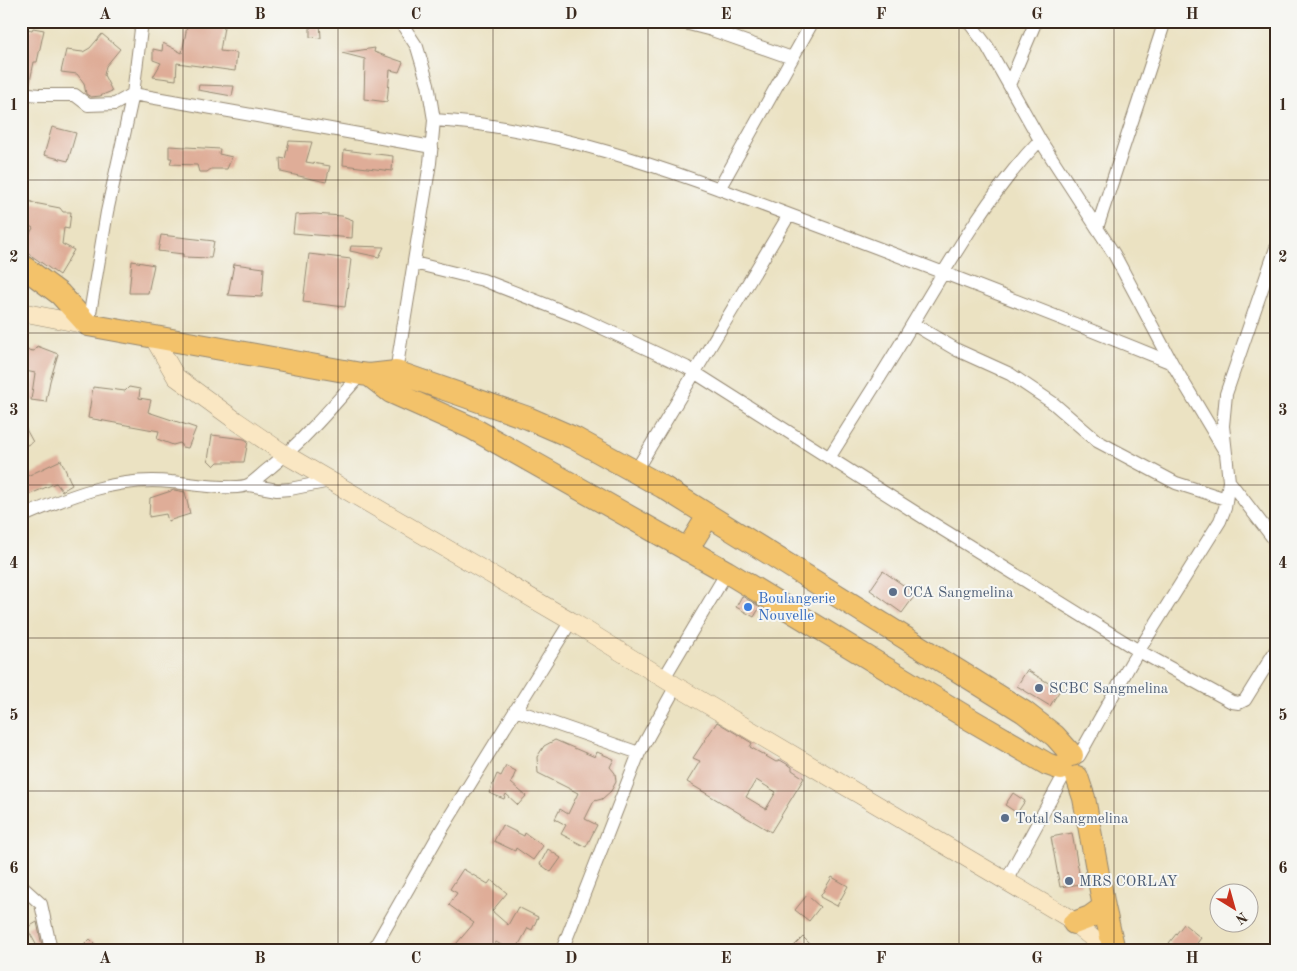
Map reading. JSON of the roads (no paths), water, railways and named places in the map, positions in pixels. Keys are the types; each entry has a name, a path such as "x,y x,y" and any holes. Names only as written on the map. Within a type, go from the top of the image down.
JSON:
{"highway":[{"path":"21,265 60,294 88,325 152,335 365,375 528,418 574,438 635,472 882,623 1024,712 1055,736 1084,798 1114,950"},
{"path":"394,382 727,572 960,714 1047,764 1070,766"},
{"path":"687,550 708,516"},
{"path":"865,655 882,623"},
{"path":"1074,923 1090,917 1104,907"}],"street":[{"path":"21,312 88,325 107,212 133,94 142,21"},
{"path":"394,382 432,147 434,120 428,84 417,48 400,21"},
{"path":"677,21 712,30 792,58"},
{"path":"719,189 813,21"},
{"path":"968,21 987,46 1040,140 1114,254 1172,362 1226,453"},
{"path":"1009,84 1036,21"},
{"path":"1097,228 1165,21"},
{"path":"21,93 39,95 75,94 88,105 115,104 133,94 432,147"},
{"path":"434,120 488,125 542,134 636,161 789,214 1172,362"},
{"path":"829,458 942,272 1017,163 1040,140"},
{"path":"635,472 789,214"},
{"path":"1006,881 1070,766 1220,521 1229,481 1223,426 1226,394 1276,248"},
{"path":"414,263 483,280 583,319 695,373 1139,651 1232,702 1239,703 1245,700 1276,650"},
{"path":"912,324 957,350 1010,374 1053,402 1097,441 1176,483 1226,499"},
{"path":"152,335 176,377 286,455 572,621 670,682 1067,917 1104,950"},
{"path":"249,485 286,455 365,375"},
{"path":"21,517 43,507 106,485 141,480 169,481 217,487 249,485 277,490 330,481"},
{"path":"1229,481 1276,542"},
{"path":"562,950 639,753 670,682 727,572"},
{"path":"372,950 442,829 572,621"},
{"path":"516,710 639,753"},
{"path":"21,886 41,904 51,950"}],"place":[{"name":"CCA Sangmelina","path":"893,592"},
{"name":"Boulangerie Nouvelle","path":"748,607"},
{"name":"SCBC Sangmelina","path":"1039,688"},
{"name":"Total Sangmelina","path":"1005,818"},
{"name":"MRS CORLAY","path":"1069,881"}]}
